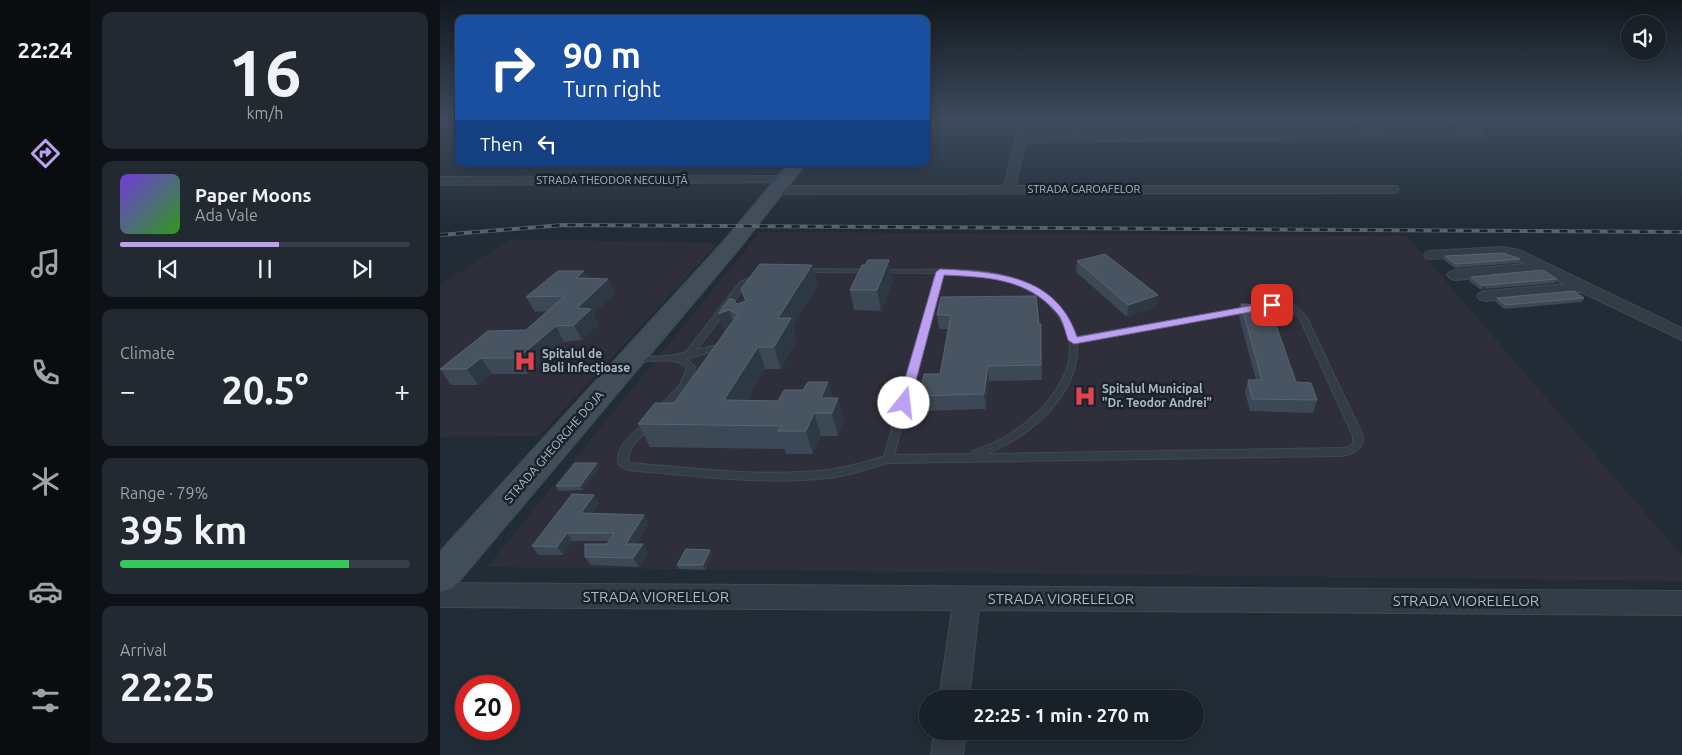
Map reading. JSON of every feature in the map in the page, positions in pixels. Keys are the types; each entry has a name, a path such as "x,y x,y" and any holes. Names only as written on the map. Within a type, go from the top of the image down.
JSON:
{"main road":[{"name":"STRADA GHEORGHE DOJA","path":"440,577 747,226 795,167"}],"street":[{"path":"1009,189 1018,154"},
{"name":"STRADA THEODOR NECULUȚĂ","path":"440,181 780,185"},
{"name":"STRADA GAROAFELOR","path":"780,185 1009,189 1393,189"},
{"path":"1431,255 1502,251 1514,253 1682,335"},
{"path":"1455,275 1544,267"},
{"path":"1485,296 1584,287"},
{"name":"STRADA VIORELELOR","path":"440,595 1682,603"},
{"path":"955,690 967,598"},
{"path":"947,755 949,740"}],"lane":[{"path":"797,271 940,272 993,275 1019,282 1036,290 1060,310 1068,323 1074,340 1072,366 1065,383 1036,419 1011,438 972,456"},
{"path":"888,459 940,272"},
{"path":"685,356 743,284 763,276"},
{"path":"735,294 739,303"},
{"path":"685,356 691,367 690,376 685,386 625,449 622,456 623,462 628,466 718,475 784,476 830,474 888,459 972,456 1342,452 1356,447 1359,442 1358,436 1302,316 1291,307 1272,305 1074,340"},
{"path":"629,361 685,356 708,351 727,344 732,340"}],"shaded area":[{"name":"Spitalul Municipal \"Dr. Teodor Andrei\"","path":"760,232 1407,236 1682,556 1682,581 487,567"},
{"name":"Spitalul de Boli Infecțioase","path":"510,239 718,243 539,436 440,437 440,285"}],"building":[{"path":"1503,253 1520,259 1456,264 1445,256"},
{"path":"1105,254 1158,295 1128,305 1077,261"},
{"path":"868,260 889,260 877,290 850,290 862,265 865,265"},
{"path":"760,264 812,265 778,318 791,318 774,347 758,347 724,400 778,401 784,390 803,390 808,382 828,382 821,398 838,398 832,413 814,413 806,431 778,431 781,426 638,424 655,403 674,403 738,314 729,310 718,314 729,299 733,299 737,304 746,301 741,289"},
{"path":"1543,270 1557,279 1483,286 1471,277"},
{"path":"558,271 584,271 576,278 608,279 577,308 591,309 574,325 556,326 518,358 481,358 467,369 440,369 488,331 526,330 565,296 526,297"},
{"path":"1574,291 1584,298 1506,305 1497,298"},
{"path":"1036,296 1039,324 1041,324 1041,365 988,366 984,394 919,396 924,374 940,374 951,315 937,315 941,297"},
{"path":"1241,304 1269,305 1296,382 1311,383 1317,400 1252,399 1248,380 1262,380"},
{"path":"575,463 597,463 580,486 556,486"},
{"path":"572,494 594,495 581,513 644,515 626,544 643,544 633,558 585,557 585,544 607,544 614,533 567,533 557,547 532,546"},
{"path":"686,549 710,550 703,565 677,565"}],"railway":[{"path":"440,235 564,225 1682,232"}],"place":[{"name":"Spitalul de Boli Infecțioase","path":"525,361"},
{"name":"Spitalul Municipal \"Dr. Teodor Andrei\"","path":"1085,396"}],"route":[{"path":"904,403 940,272 993,275 1019,282 1036,290 1060,310 1068,323 1074,340 1272,305"}]}
